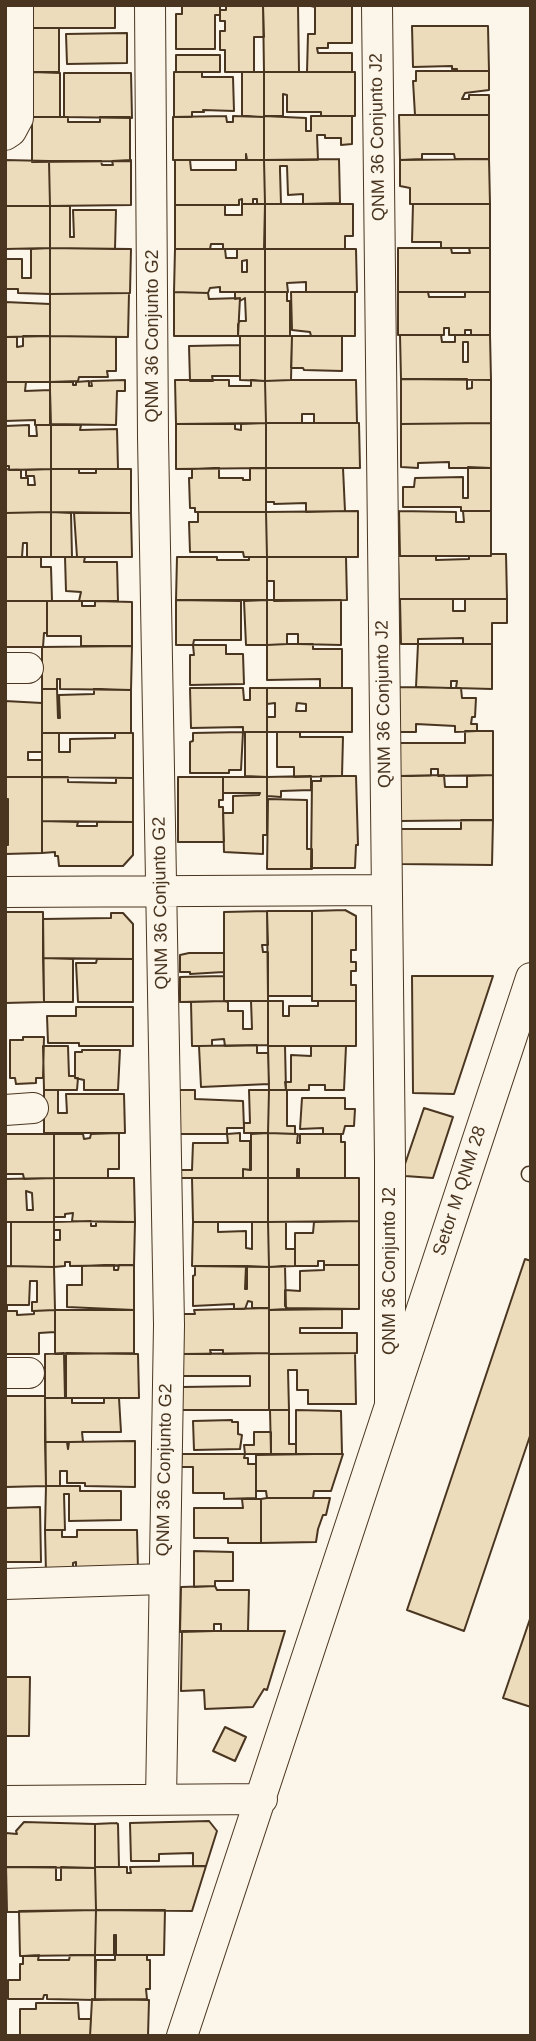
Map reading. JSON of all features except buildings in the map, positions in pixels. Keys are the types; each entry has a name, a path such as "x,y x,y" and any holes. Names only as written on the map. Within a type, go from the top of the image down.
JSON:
{"street":[{"path":"5,135 11,131 18,118 18,5"},
{"name":"QNM 36 Conjunto G2","path":"150,5 153,437 169,1325 161,1800"},
{"name":"QNM 36 Conjunto J2","path":"377,5 390,1403"},
{"path":"5,892 386,890"},
{"name":"Setor M QNM 28","path":"182,2036 390,1403 523,1028 531,978"},
{"path":"5,1584 163,1579"},
{"path":"5,1801 262,1799"}]}
